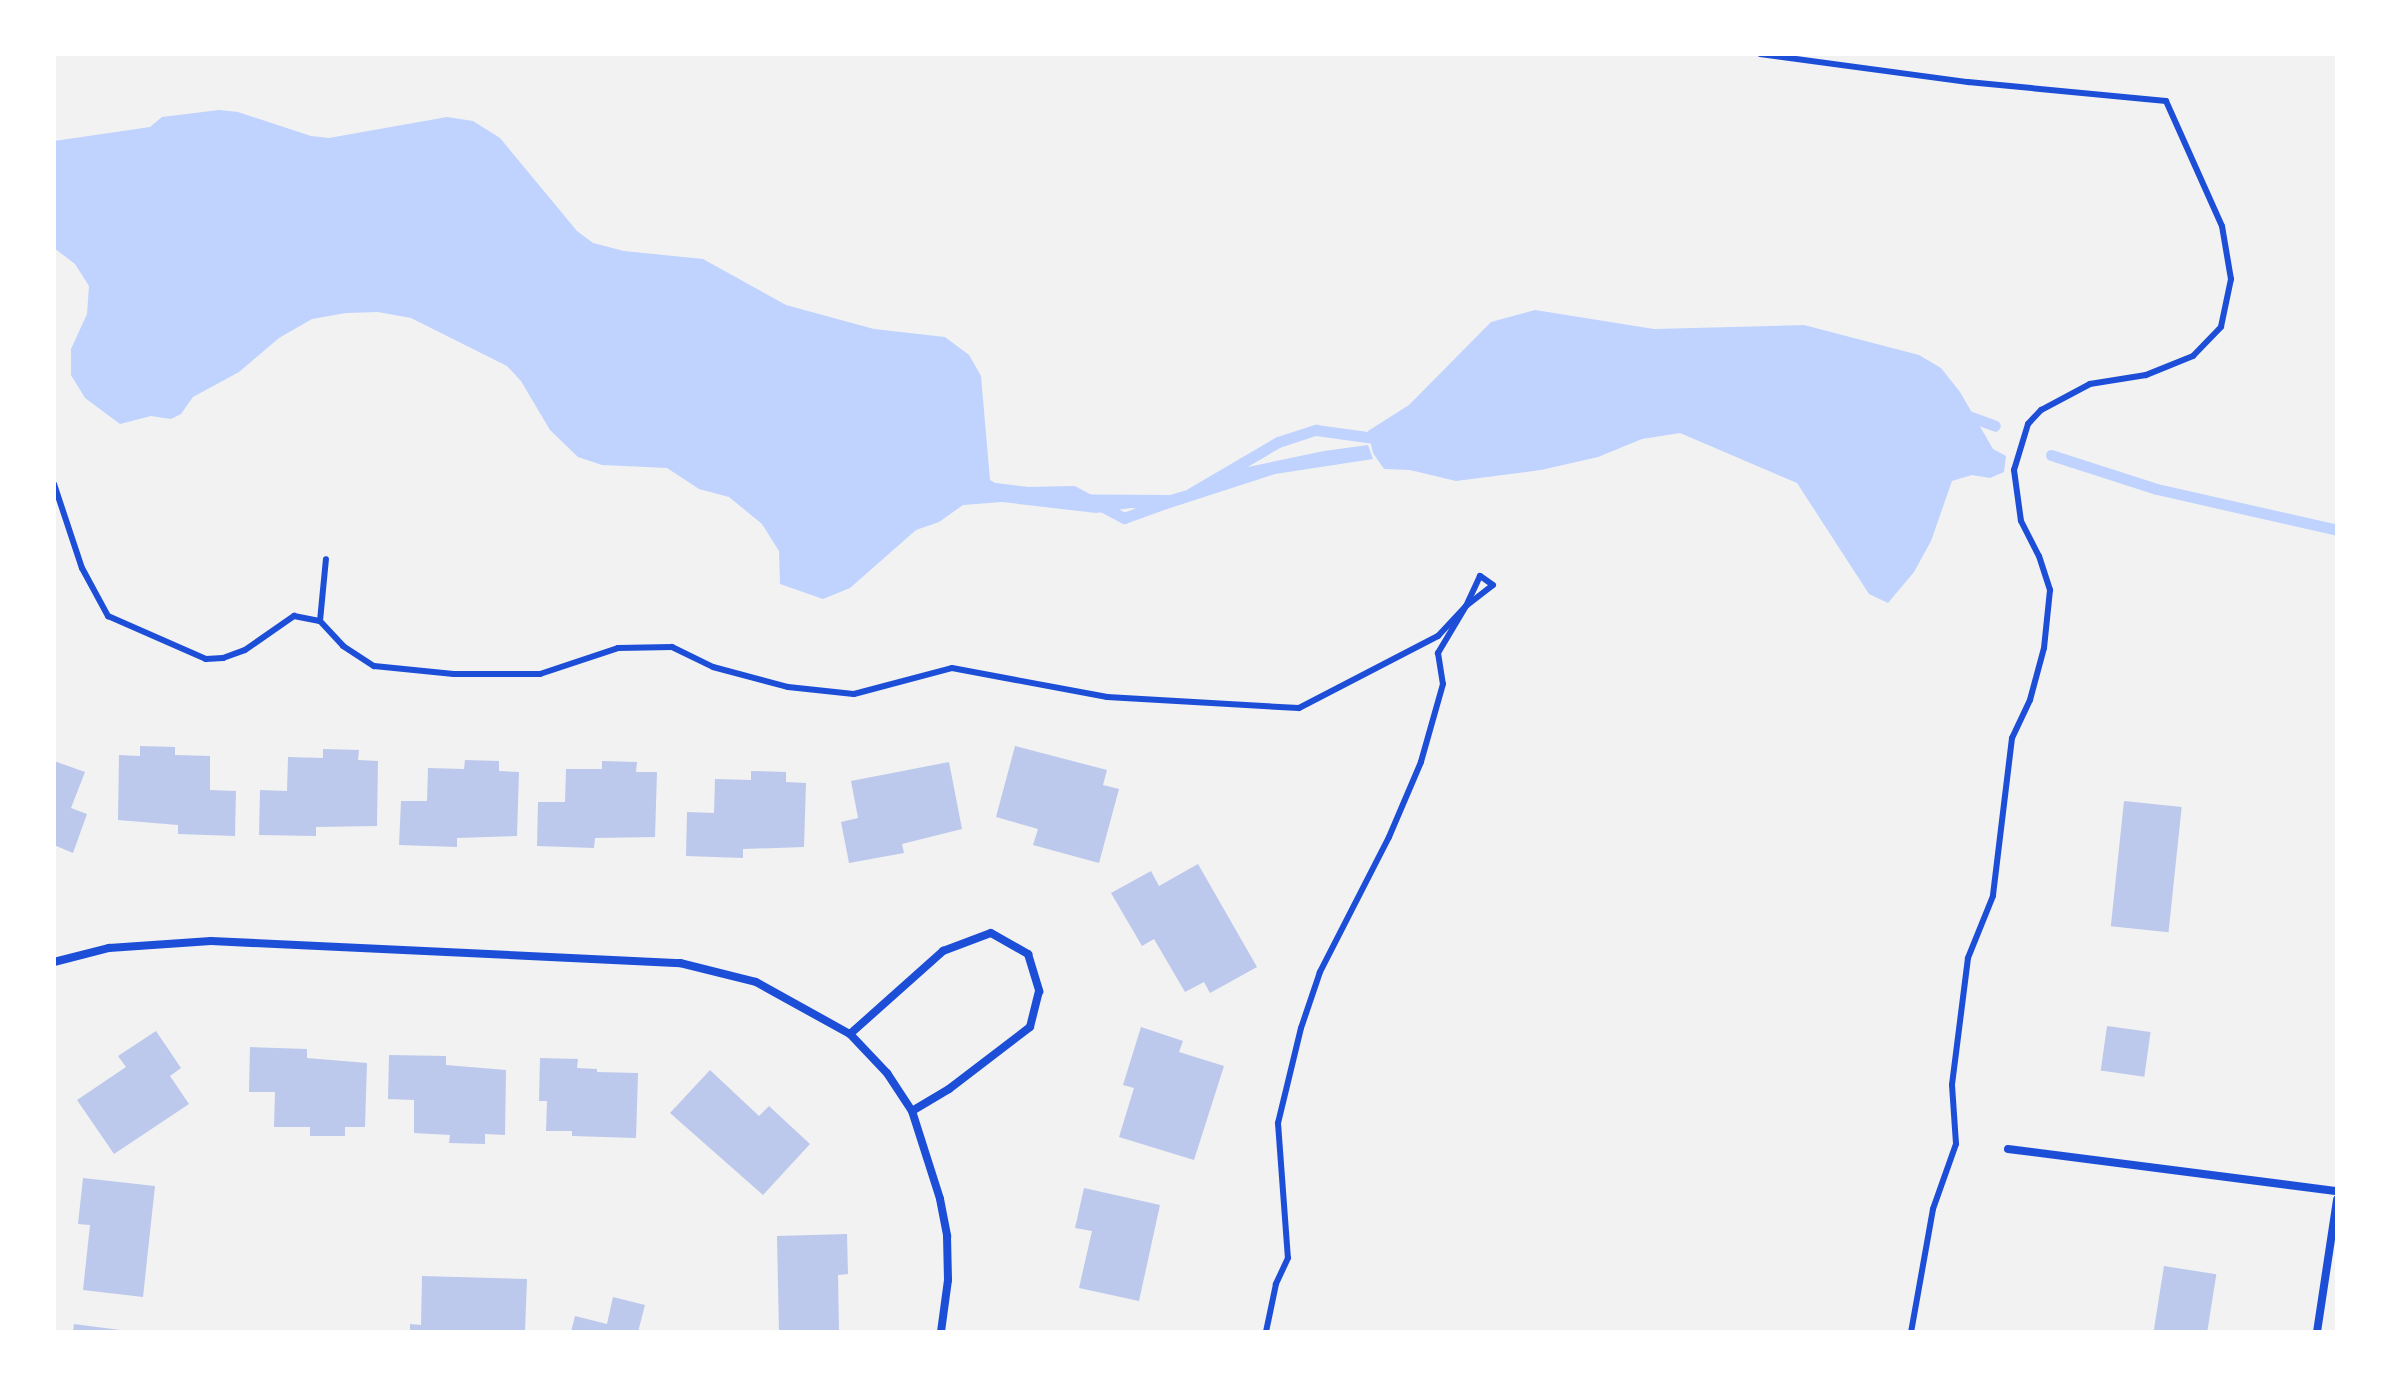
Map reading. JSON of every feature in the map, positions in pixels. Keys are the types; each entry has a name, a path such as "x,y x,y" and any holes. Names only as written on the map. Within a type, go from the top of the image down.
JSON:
{"street":[{"path":"850,1034 943,951 991,933 1028,954 1039,991 1030,1027 949,1089 912,1111"},
{"path":"54,962 109,948 211,941 680,963 756,982 850,1034 887,1073 912,1111 940,1199 947,1236 948,1280 941,1332"},
{"path":"2008,1149 2337,1191"},
{"path":"2317,1332 2337,1200"}],"lane":[{"path":"1760,54 1952,80 2166,101 2222,226 2231,279 2221,327 2193,356 2146,375 2090,384 2041,410 2028,424 2014,470 2021,521 2039,556 2050,590 2045,634 2030,700 2012,738 1993,896 1968,958 1952,1085 1956,1144 1933,1209 1911,1332"},
{"path":"54,484 82,568 108,616 206,659 223,658 245,650 294,616 320,621 343,646 374,666 454,674 540,674 618,648 672,647 713,667 788,687 854,694 952,668 1107,697 1299,708 1438,636 1466,606 1493,585 1480,576 1466,606 1438,653 1443,684 1421,762 1389,837 1320,972 1301,1028 1278,1123 1288,1258 1276,1284 1266,1332"},
{"path":"320,621 326,559"}],"water":[{"path":"219,110 238,112 311,136 329,138 447,117 473,121 500,138 577,231 593,243 624,251 703,259 786,305 874,329 945,337 969,355 981,376 990,480 1014,494 1170,495 1222,480 1243,468 1324,451 1368,445 1373,459 1275,474 1161,511 1131,508 1096,513 1002,502 963,505 939,522 916,530 850,588 823,599 780,584 779,551 762,524 729,497 699,489 667,468 602,465 578,457 550,430 521,381 507,366 411,318 378,312 312,319 279,338 239,372 193,397 181,414 171,419 151,416 120,424 85,398 71,375 71,349 87,314 89,286 75,264 54,248 54,141 150,127 162,117"},
{"path":"1535,310 1654,329 1804,325 1919,355 1941,368 1960,392 1993,449 2006,456 2004,472 1990,478 1972,475 1952,481 1931,541 1914,572 1888,603 1869,594 1797,483 1680,433 1642,439 1598,457 1541,470 1456,481 1410,470 1384,469 1373,453 1368,431 1409,405 1491,322"}],"building":[{"path":"140,746 175,747 175,755 210,756 210,790 236,791 235,836 178,834 178,825 118,820 119,755 140,756"},
{"path":"1015,746 1107,770 1103,785 1119,789 1099,863 1033,845 1038,829 996,817"},
{"path":"323,749 359,750 358,760 378,761 377,826 316,827 316,836 259,835 260,790 287,791 288,757 323,758"},
{"path":"465,760 499,761 499,771 519,772 517,836 457,838 457,847 399,845 401,801 427,801 428,768 464,769"},
{"path":"54,761 85,772 71,808 87,814 73,853 54,845"},
{"path":"602,761 637,762 636,772 657,772 655,837 595,838 594,848 537,846 538,802 565,802 566,769 602,769"},
{"path":"949,762 962,829 902,844 904,853 849,863 841,822 858,818 851,781"},
{"path":"751,771 786,772 786,782 806,783 804,847 743,849 743,858 686,856 687,812 714,813 715,779 751,780"},
{"path":"2124,801 2182,807 2169,932 2111,926"},
{"path":"1198,864 1257,967 1210,993 1204,982 1185,992 1154,939 1142,946 1111,893 1151,871 1159,886"},
{"path":"2107,1026 2151,1032 2144,1077 2101,1071"},
{"path":"1141,1027 1183,1041 1179,1052 1224,1066 1194,1160 1119,1137 1134,1088 1123,1085"},
{"path":"156,1031 181,1068 170,1076 189,1104 114,1154 77,1100 126,1067 118,1056"},
{"path":"250,1047 307,1049 307,1058 367,1063 365,1127 345,1127 345,1136 310,1136 310,1127 274,1127 275,1092 249,1092"},
{"path":"389,1055 446,1056 446,1065 506,1070 505,1135 485,1134 485,1144 449,1143 450,1135 414,1133 414,1100 388,1099"},
{"path":"540,1058 578,1059 577,1068 597,1069 597,1072 638,1073 636,1138 572,1136 572,1131 546,1131 547,1101 539,1101"},
{"path":"710,1070 759,1116 769,1106 810,1144 763,1195 670,1113"},
{"path":"83,1178 155,1186 143,1297 83,1290 90,1225 78,1224"},
{"path":"1084,1188 1160,1205 1139,1301 1079,1288 1092,1231 1075,1228"},
{"path":"847,1234 848,1274 838,1275 839,1332 779,1332 777,1236"},
{"path":"2164,1266 2216,1274 2207,1332 2154,1332"},
{"path":"422,1276 527,1279 525,1332 410,1332 410,1324 421,1325"},
{"path":"613,1297 645,1305 638,1332 571,1332 575,1316 607,1324"},
{"path":"74,1324 120,1330 120,1332 73,1332"}],"waterway":[{"path":"1960,413 1995,426"},
{"path":"1191,493 1278,442 1316,430 1381,439"},
{"path":"2051,455 2157,489 2337,530"},
{"path":"995,488 1026,492 1073,491 1124,518 1160,505"}]}
